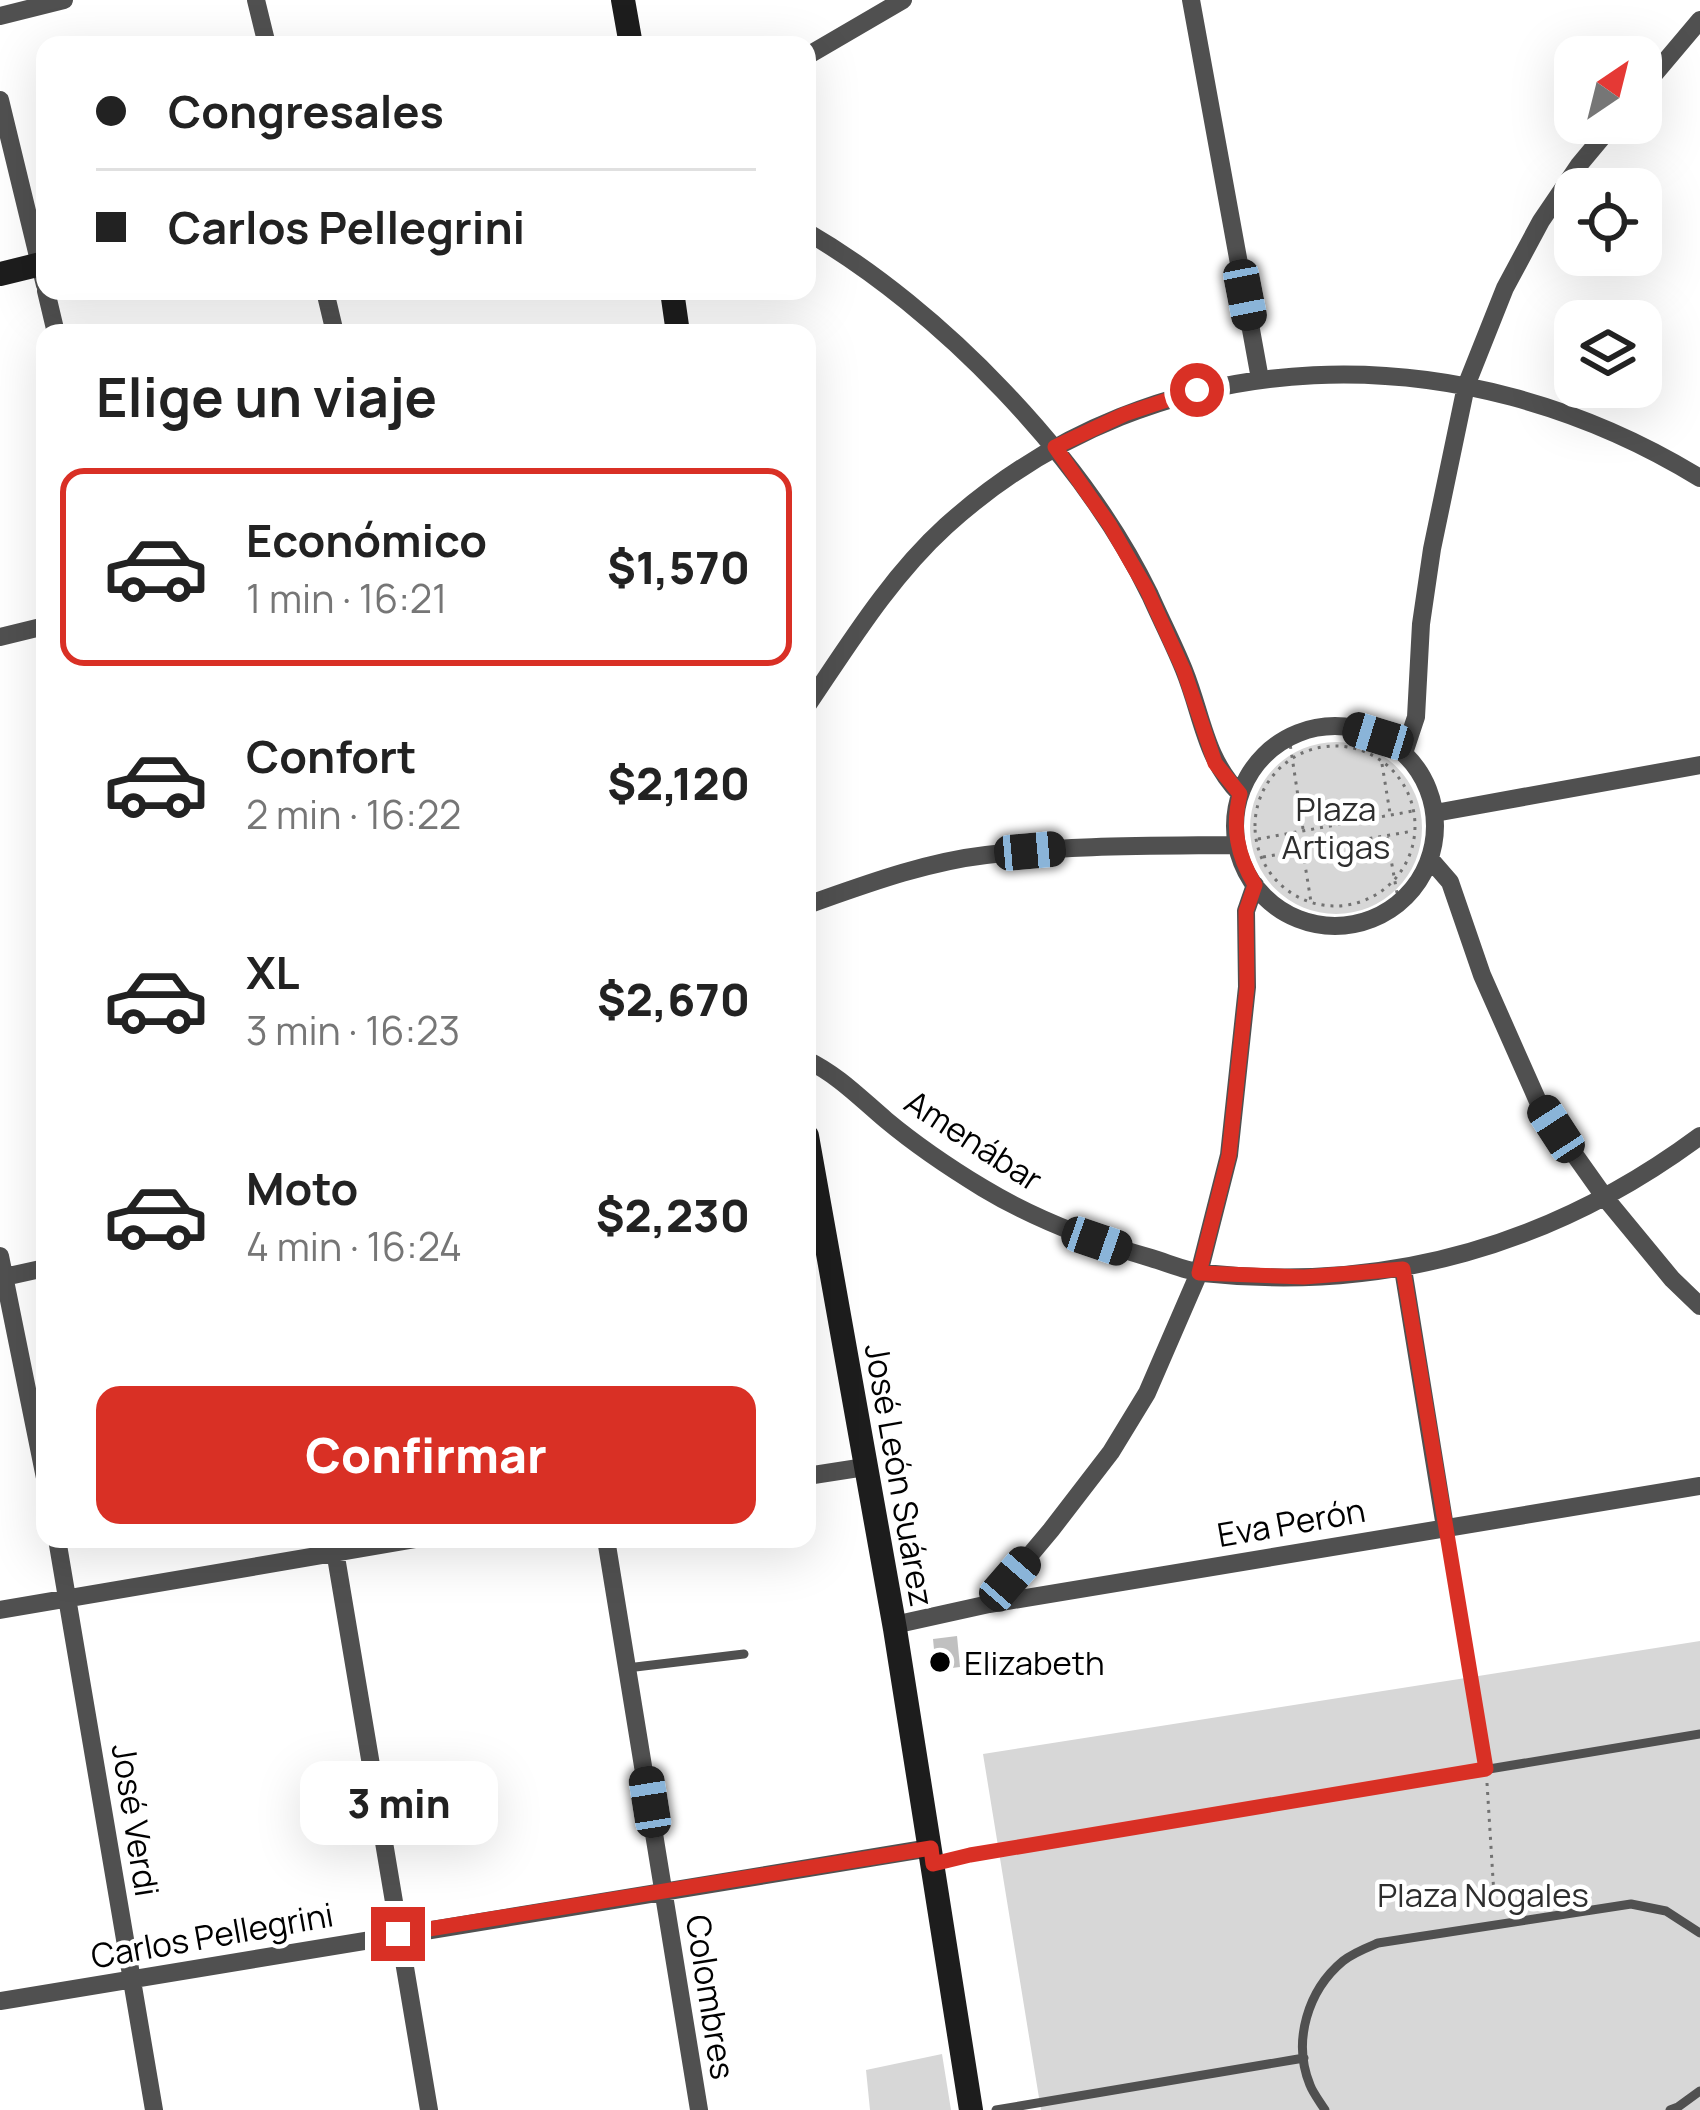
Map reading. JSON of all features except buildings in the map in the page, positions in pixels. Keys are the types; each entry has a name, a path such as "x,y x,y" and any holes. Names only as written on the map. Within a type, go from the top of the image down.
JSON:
{"street":[{"path":"0,16 64,0"},
{"path":"256,0 265,36"},
{"path":"623,0 629,36"},
{"path":"816,51 903,0"},
{"path":"1191,0 1260,379"},
{"path":"1662,65 1700,20"},
{"path":"0,100 36,244"},
{"path":"1404,754 1416,717 1421,624 1432,549 1466,386 1504,288 1541,221 1597,144"},
{"path":"816,237 907,302 974,362 1055,447 1109,524 1147,590 1184,671 1215,763 1240,794"},
{"path":"0,274 36,276"},
{"path":"816,693 906,568 945,527 1055,447 1125,414 1179,396 1292,374 1423,377 1517,396 1596,424 1700,478"},
{"path":"0,637 36,628"},
{"path":"1349,727 1378,736 1404,754 1425,781 1435,813 1430,860 1418,884 1399,904 1350,926 1323,926 1296,918 1274,904 1244,866 1246,842 1235,828 1240,794 1251,771 1289,737 1318,728 1349,727"},
{"path":"1435,813 1700,765"},
{"path":"816,902 982,855 1246,842"},
{"path":"1430,860 1450,882 1482,975 1540,1106 1606,1198 1700,1306"},
{"path":"989,1604 1111,1451 1147,1393 1199,1273 1229,1155 1247,987 1246,911 1255,885"},
{"name":"Amenábar","path":"816,1065 985,1189 1056,1227 1199,1273 1304,1277 1403,1269 1468,1254 1606,1198 1700,1136"},
{"path":"816,1078 835,1075"},
{"name":"José León Suárez","path":"816,1187 894,1625 971,2110"},
{"path":"0,1256 36,1435"},
{"path":"1403,1269 1445,1527"},
{"path":"3,1278 36,1270"},
{"path":"816,1475 865,1467"},
{"name":"Eva Perón","path":"894,1625 989,1604 1700,1486"},
{"name":"José Verdi","path":"59,1548 154,2110"},
{"path":"0,1610 319,1548"},
{"path":"334,1548 429,2110"},
{"name":"Colombres","path":"607,1548 699,2110"},
{"name":"Carlos Pellegrini","path":"0,2000 664,1892 932,1856"}],"lane":[{"path":"1445,1527 1486,1769"},
{"path":"627,1669 744,1654"},
{"name":"Carlos Pellegrini","path":"932,1856 970,1855 1700,1734"},
{"path":"1324,2110 1309,2084 1302,2048 1306,2014 1322,1982 1346,1958 1378,1943 1631,1904 1666,1911 1700,1933"},
{"path":"996,2110 1304,2058"},
{"path":"1670,2110 1700,2091"}],"path":[{"path":"1289,737 1303,831"},
{"path":"1332,745 1358,748 1400,777 1412,800 1411,854 1394,880 1375,896 1349,905 1322,905 1296,896 1274,879 1262,857 1246,842 1268,781 1307,750 1332,745"},
{"path":"1381,760 1390,815"},
{"path":"1246,842 1413,811"},
{"path":"1262,857 1415,830"},
{"path":"1387,836 1399,904"},
{"path":"1303,850 1311,902"},
{"path":"1486,1769 1496,1925"}],"green space":[{"name":"Plaza Artigas","path":"1336,742 1369,748 1397,767 1416,795 1422,828 1416,861 1397,889 1369,908 1336,914 1303,908 1275,889 1256,861 1250,828 1256,795 1275,767 1303,748"},
{"name":"Plaza Nogales","path":"1700,1641 1700,2110 1041,2110 983,1754"},
{"path":"942,2054 951,2110 870,2110 866,2070"}],"place":[{"name":"Elizabeth","path":"940,1662"}],"route":[{"path":"398,1934 931,1848 933,1864 1486,1769 1403,1269 1304,1277 1199,1273 1229,1155 1247,987 1246,911 1255,885 1237,845 1240,794 1215,763 1184,671 1147,590 1109,524 1055,447 1125,414 1197,390"}]}
